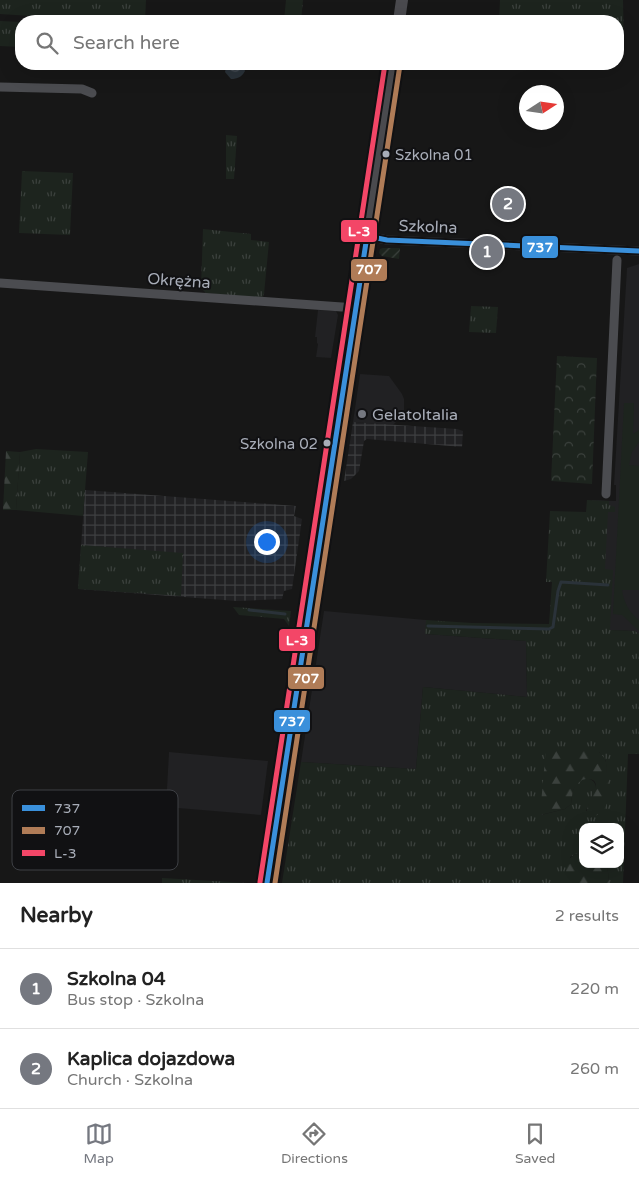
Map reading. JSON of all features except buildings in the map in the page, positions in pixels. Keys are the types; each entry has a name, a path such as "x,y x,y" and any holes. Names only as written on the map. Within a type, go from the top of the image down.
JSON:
{"main road":[{"path":"400,15 402,0"},
{"path":"267,883 391,70"}],"street":[{"path":"0,87 82,88 92,93"},
{"name":"Szkolna","path":"367,236 387,240 639,251"},
{"path":"606,494 618,260"},
{"name":"Okrężna","path":"0,282 356,308"}],"shaded area":[{"path":"639,264 639,634 635,631 610,630 586,578 592,500 616,501 616,485 614,485 627,268"},
{"path":"318,310 336,311 338,315 331,358 316,357 318,344 317,337 315,337"},
{"path":"360,374 389,376 402,394 404,410 401,417 393,425 353,422"},
{"path":"353,422 457,429 463,431 462,447 367,439 364,441 359,471 351,479 344,481"},
{"path":"85,490 296,506 294,516 302,519 292,589 284,591 282,599 237,601 78,589"},
{"path":"324,611 426,620 426,634 526,641 527,697 423,687 416,769 301,762"},
{"path":"169,752 268,761 261,815 178,808 178,790 167,790"}],"green space":[{"path":"0,0 146,0 145,15 0,14"},
{"path":"286,0 303,0 302,15 285,15"},
{"path":"500,0 623,0 623,15 499,15"},
{"path":"0,21 15,22 15,47 0,46"},
{"path":"226,135 237,136 234,179 226,179"},
{"path":"22,171 73,173 70,235 19,233"},
{"path":"203,229 251,234 251,240 269,242 262,298 206,293 201,288"},
{"path":"400,248 399,259 382,256 379,253 380,249"},
{"path":"471,306 498,307 496,333 469,332"},
{"path":"557,356 597,358 592,484 551,481"},
{"path":"624,403 634,403 633,434 639,430 639,442 632,452 629,465 639,466 639,590 622,590 627,607 639,620 639,631 622,615 613,614"},
{"path":"36,449 88,452 83,516 16,510 20,452"},
{"path":"6,451 20,452 16,510 3,510"},
{"path":"587,500 609,501 609,505 615,507 615,512 608,512 605,569 613,570 610,630 635,631 639,634 639,754 628,754 624,857 624,823 579,823 579,855 576,854 570,857 569,883 282,883 301,762 416,769 423,687 527,697 526,641 425,634 426,620 472,623 549,624 552,582 546,582 550,511 586,512","holes":["599,752 606,761 607,802 586,811 596,789 592,780 585,779 576,784 571,804 565,809 541,815"]},
{"path":"81,545 183,553 181,596 78,589"},
{"path":"233,607 291,611 289,626 284,619 239,615"},
{"path":"546,748 599,752 602,755 606,761 607,800 606,806 600,813 590,818 588,814 587,810 596,787 592,780 586,779 576,785 571,804 565,809 540,815"},
{"path":"576,854 579,855 579,868 607,868 609,883 569,883 566,866 572,856"},
{"path":"607,868 624,868 623,883 609,883"},
{"path":"162,878 247,883 162,883"}],"water":[{"path":"226,70 245,71 235,79 231,79"}],"waterway":[{"path":"428,626 549,629 553,627 561,582 608,585"},
{"path":"249,610 285,614"}],"transit line":[{"name":"L-3","path":"260,882 384,70"},
{"name":"707","path":"275,883 399,70"},
{"name":"737","path":"367,236 387,240 639,251"},
{"name":"737","path":"267,883 367,236"}],"place":[{"name":"Szkolna 01","path":"386,154"},
{"name":"Kaplica dojazdowa","path":"508,204"},
{"name":"Szkolna 04","path":"487,252"},
{"name":"GelatoItalia","path":"362,414"},
{"name":"Szkolna 02","path":"327,443"}]}
